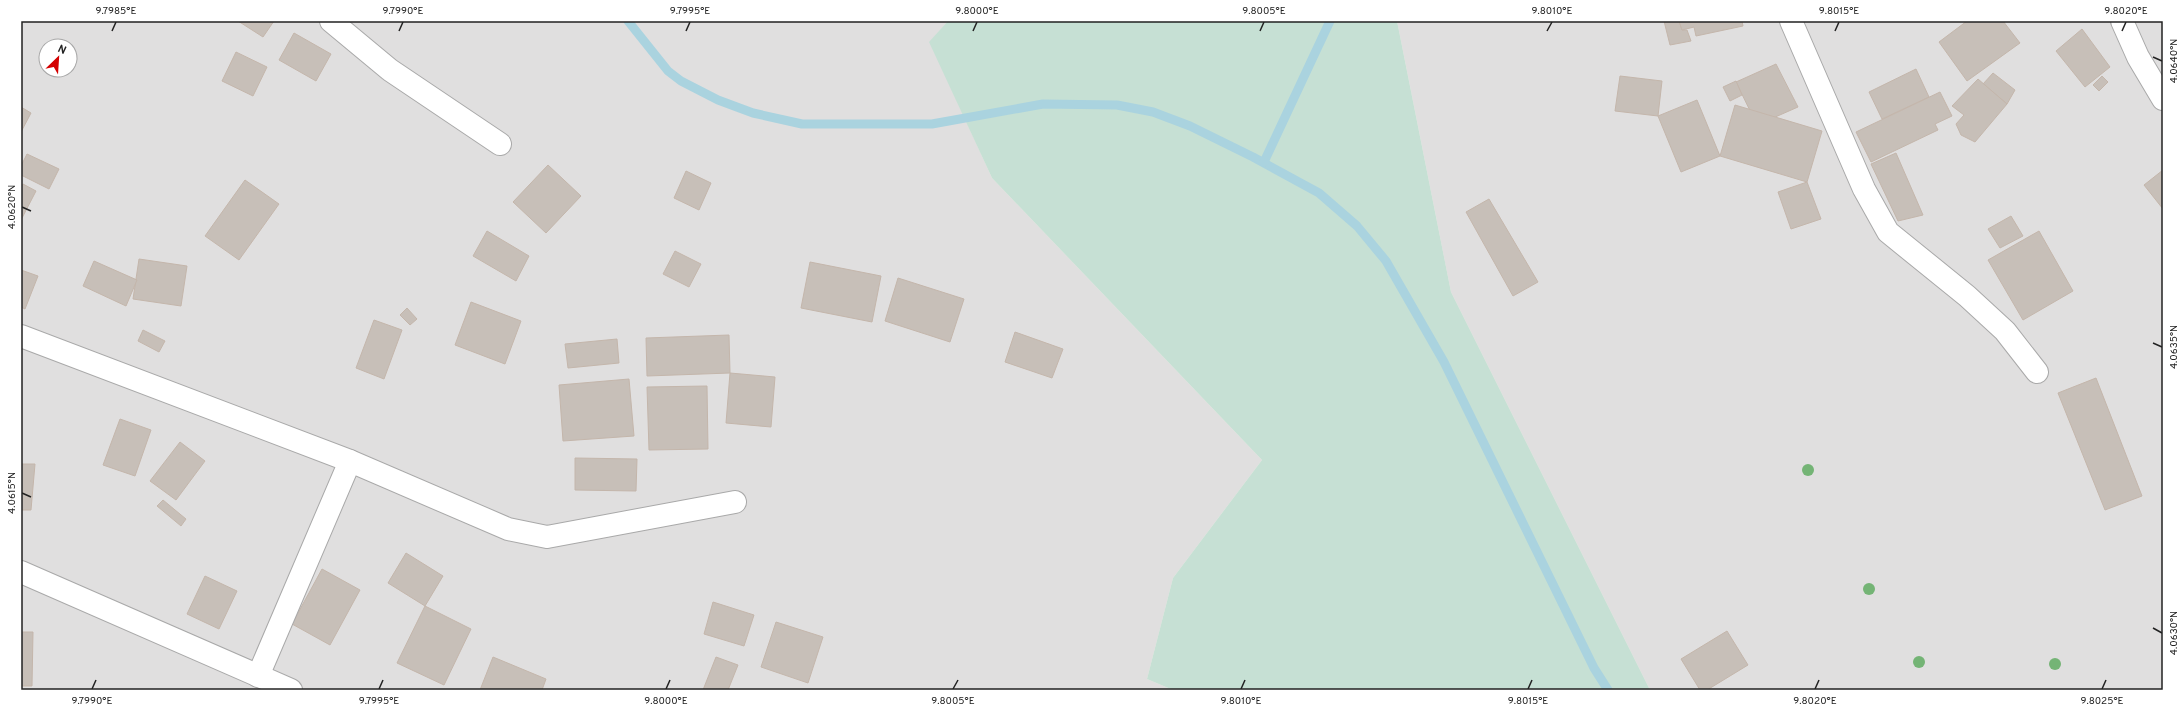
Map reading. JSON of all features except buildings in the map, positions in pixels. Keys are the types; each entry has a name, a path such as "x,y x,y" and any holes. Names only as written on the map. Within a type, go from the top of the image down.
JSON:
{"street":[{"path":"331,21 390,70 500,144"},
{"path":"1791,21 1864,189 1888,232 1967,296 2005,331 2037,372"},
{"path":"2122,21 2138,57 2163,99"},
{"path":"21,336 350,461 508,529 547,537 735,502"},
{"path":"258,676 350,461"},
{"path":"21,572 291,690"}],"shaded area":[{"path":"21,21 948,21 930,42 992,178 1262,460 1173,578 1147,679 1173,690 21,690"},
{"path":"1397,21 2163,21 2163,690 1650,690 1451,292"}],"green space":[{"path":"948,21 1397,21 1451,292 1650,690 1173,690 1147,679 1173,578 1262,460 992,178 929,42"}],"waterway":[{"path":"628,21 668,71 681,81 718,100 753,113 802,124 932,124 1043,104 1117,105 1153,112 1190,126 1253,157 1319,193 1357,226 1386,261 1444,362 1594,668 1608,690"},
{"path":"1264,162 1330,21"}]}
